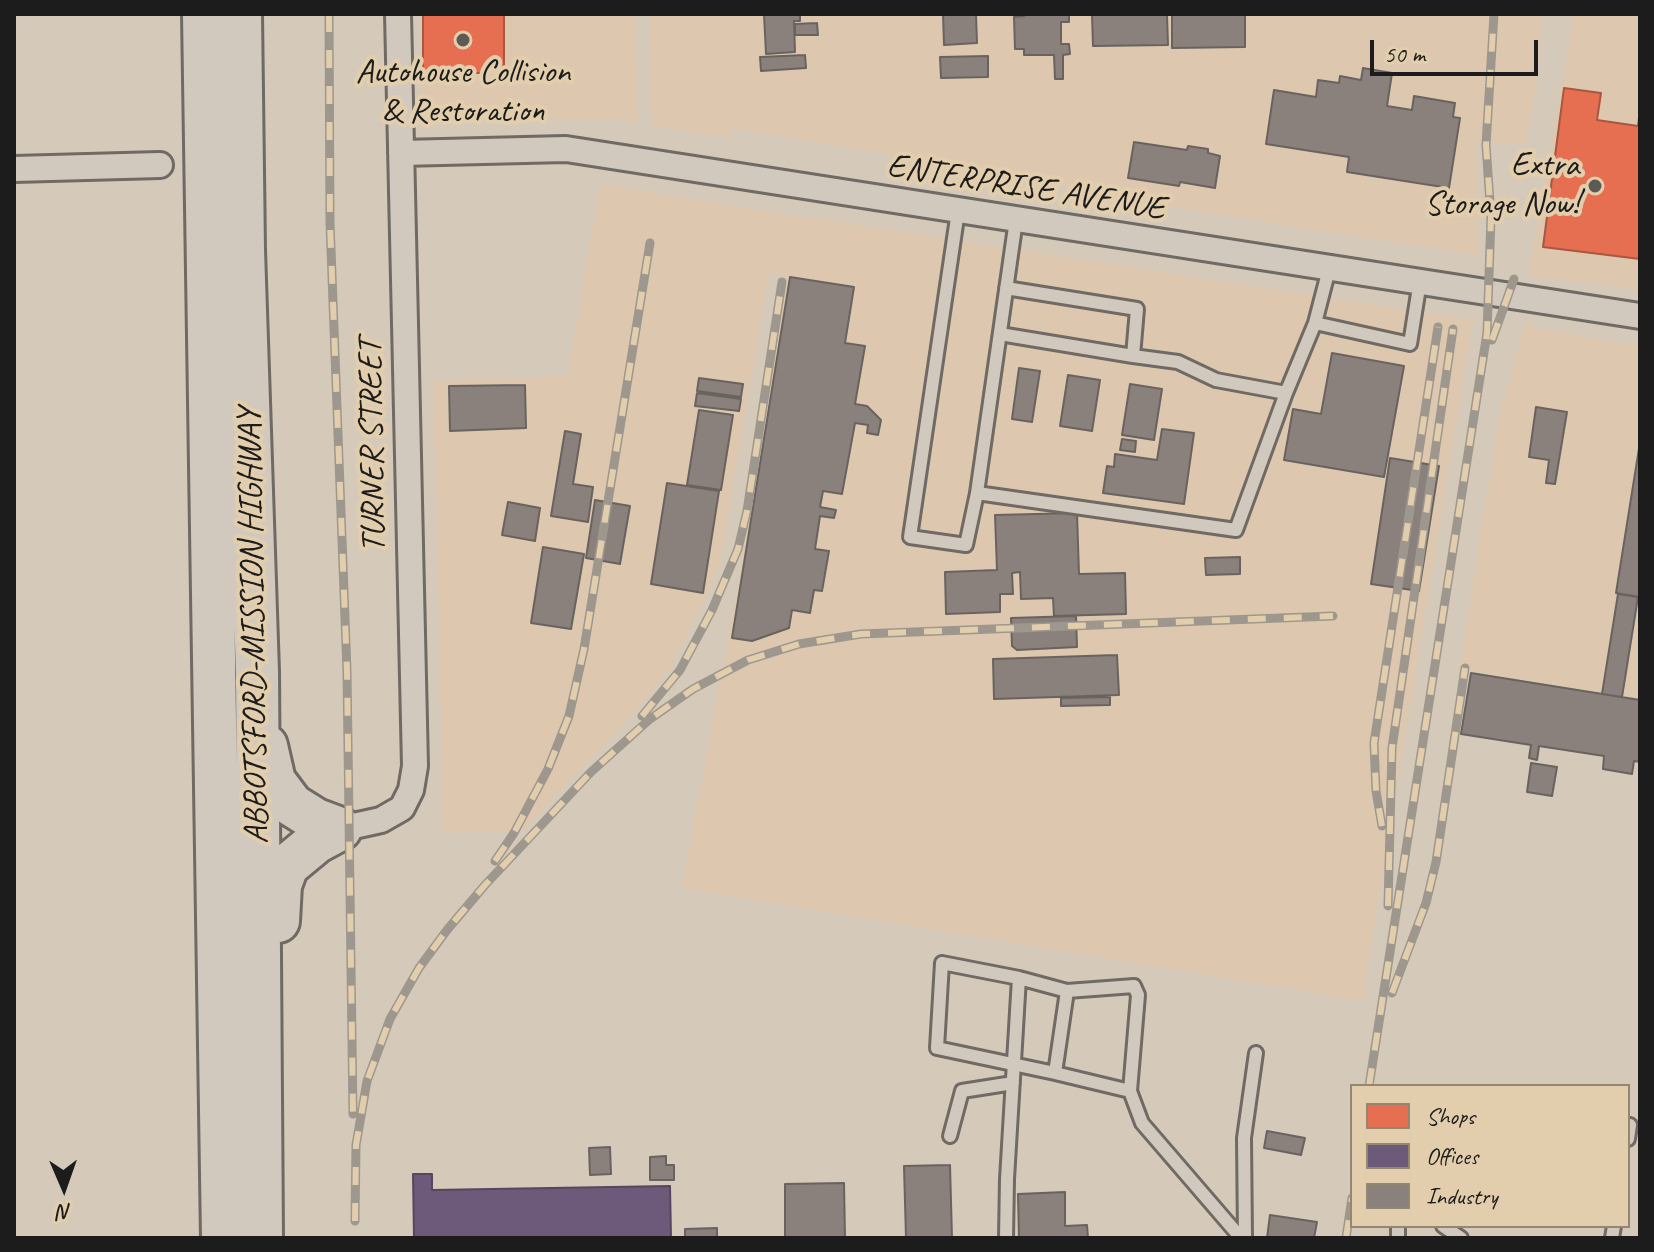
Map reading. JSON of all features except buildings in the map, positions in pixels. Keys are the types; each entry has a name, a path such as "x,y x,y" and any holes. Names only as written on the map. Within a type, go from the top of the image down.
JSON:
{"highway":[{"name":"ABBOTSFORD-MISSION HIGHWAY","path":"204,14 223,1238"},
{"name":"ABBOTSFORD-MISSION HIGHWAY","path":"240,14 243,250 257,672 261,1238"},
{"path":"257,672 264,736 274,781 292,805 316,820 340,829"},
{"path":"280,1238 280,885 287,866 316,842 340,829"}],"street":[{"name":"TURNER STREET","path":"340,829 381,820 402,808 411,790 415,766 398,14"},
{"name":"ENTERPRISE AVENUE","path":"401,153 566,149 1640,316"},
{"path":"14,169 160,165"}],"lane":[{"path":"958,211 910,537 966,545 977,493 1016,220"},
{"path":"977,493 1236,530 1315,323 1329,269"},
{"path":"1315,323 1410,344 1420,281"},
{"path":"1006,288 1137,309 1133,356"},
{"path":"1000,334 1178,362 1216,380 1286,393"},
{"path":"1130,1091 937,1048 942,963 1067,991 1134,986 1138,995 1130,1091 1142,1123 1243,1238"},
{"path":"1006,1238 1019,978"},
{"path":"1055,1073 1067,991"},
{"path":"1243,1238 1244,1138 1256,1053"},
{"path":"950,1136 962,1091 1013,1083"}],"shaded area":[{"path":"422,14 636,14 637,123 618,119 421,119"},
{"path":"649,14 1542,14 1537,85 1525,143 1476,145 1478,256 1095,194 1016,177 732,128 729,139 652,125"},
{"path":"1549,14 1640,14 1640,290 1528,275 1573,19"},
{"path":"600,185 1473,320 1362,1000 682,888 733,613 787,276 769,273 718,571 670,667 638,708 524,830 444,833 433,381 568,376"},
{"path":"1524,326 1640,345 1640,699 1459,669 1501,410"}],"railway":[{"path":"329,14 330,223 347,671 353,1114"},
{"path":"1369,1084 1487,333 1491,217 1486,145 1494,14"},
{"path":"495,861 514,833 548,769 569,716 584,649 650,243"},
{"path":"1492,340 1514,279"},
{"path":"642,716 680,670 712,610 738,549 747,511 782,282"},
{"path":"1382,826 1376,791 1374,743 1438,327"},
{"path":"1388,906 1392,748 1453,329"},
{"path":"355,1221 356,1145 367,1081 390,1019 419,968 485,885 591,772 650,719 693,689 748,660 799,644 861,634 1333,616"},
{"path":"1392,993 1426,903 1436,862 1465,668"},
{"path":"1346,1238 1350,1211"}],"place":[{"name":"Autohouse Collision & Restoration","path":"463,40"},
{"name":"Extra Storage Now!","path":"1595,186"}]}
